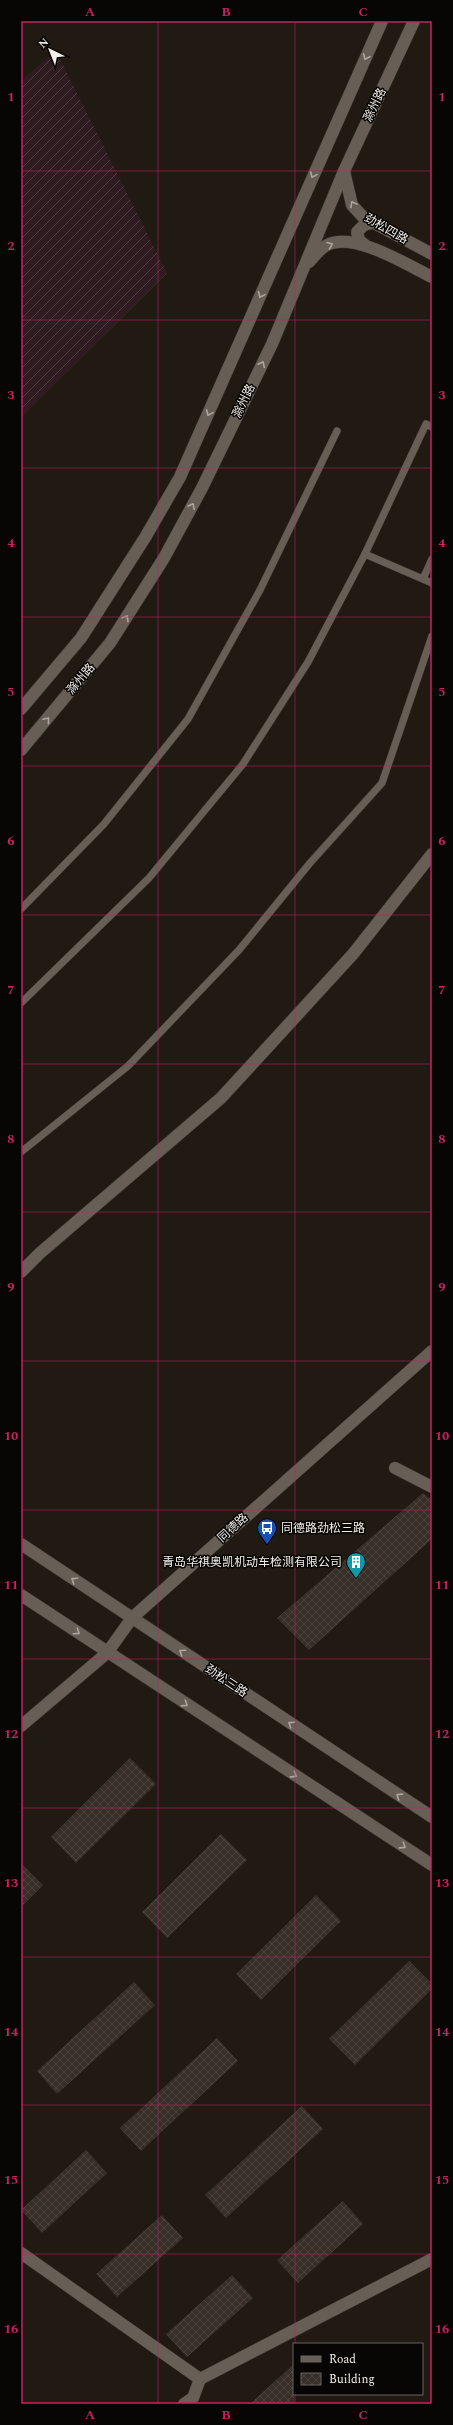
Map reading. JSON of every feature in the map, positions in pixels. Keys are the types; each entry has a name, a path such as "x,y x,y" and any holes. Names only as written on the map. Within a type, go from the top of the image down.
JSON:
{"main road":[{"path":"375,21 376,35"},
{"path":"21,709 81,638 146,536 180,477 382,21"},
{"name":"滁州路","path":"21,750 110,643 164,558 202,488 269,350 344,170 403,48 414,21"},
{"path":"403,48 420,21"},
{"name":"劲松四路","path":"344,170 352,205 371,223 432,254"},
{"path":"364,245 359,240 357,232 364,224 371,223"},
{"path":"302,271 319,250 327,244 346,241 364,245 432,277"},
{"path":"21,1272 40,1253 222,1098 353,954 432,854"},
{"name":"同德路","path":"21,1726 107,1652 132,1618 432,1351"},
{"path":"395,1468 432,1487"},
{"name":"劲松三路","path":"21,1544 432,1817"},
{"path":"21,1595 432,1865"},
{"path":"21,2253 200,2379"},
{"path":"184,2404 193,2398 200,2379 432,2258"}],"lane":[{"path":"21,1003 149,878 243,764 308,662 365,554 426,424 432,427"},
{"path":"21,909 104,824 188,719 260,590 337,431"},
{"path":"365,554 432,583"},
{"path":"423,579 432,559"},
{"path":"21,1152 133,1060 239,950 310,863 382,783 432,636"}],"shaded area":[{"path":"56,51 167,273 21,418 21,81"}],"building":[{"name":"青岛华祺奥凯机动车检测有限公司","path":"423,1493 432,1500 432,1539 309,1650 277,1618"},
{"path":"130,1758 156,1784 76,1863 51,1837"},
{"path":"221,1834 247,1860 167,1938 142,1912"},
{"path":"21,1863 43,1885 21,1907"},
{"path":"316,1895 341,1921 261,2000 236,1974"},
{"path":"409,1961 432,1984 432,1989 355,2065 329,2039"},
{"path":"134,1982 155,2005 57,2094 37,2071"},
{"path":"217,2038 238,2061 141,2151 120,2128"},
{"path":"302,2106 323,2129 226,2218 205,2195"},
{"path":"86,2150 107,2173 42,2233 21,2210"},
{"path":"343,2201 363,2224 298,2283 277,2260"},
{"path":"162,2215 183,2238 117,2297 96,2274"},
{"path":"232,2275 253,2298 187,2357 166,2334"},
{"path":"293,2365 294,2404 250,2404"}],"place":[{"name":"同德路劲松三路","path":"267,1545"},
{"name":"青岛华祺奥凯机动车检测有限公司","path":"356,1579"}]}
